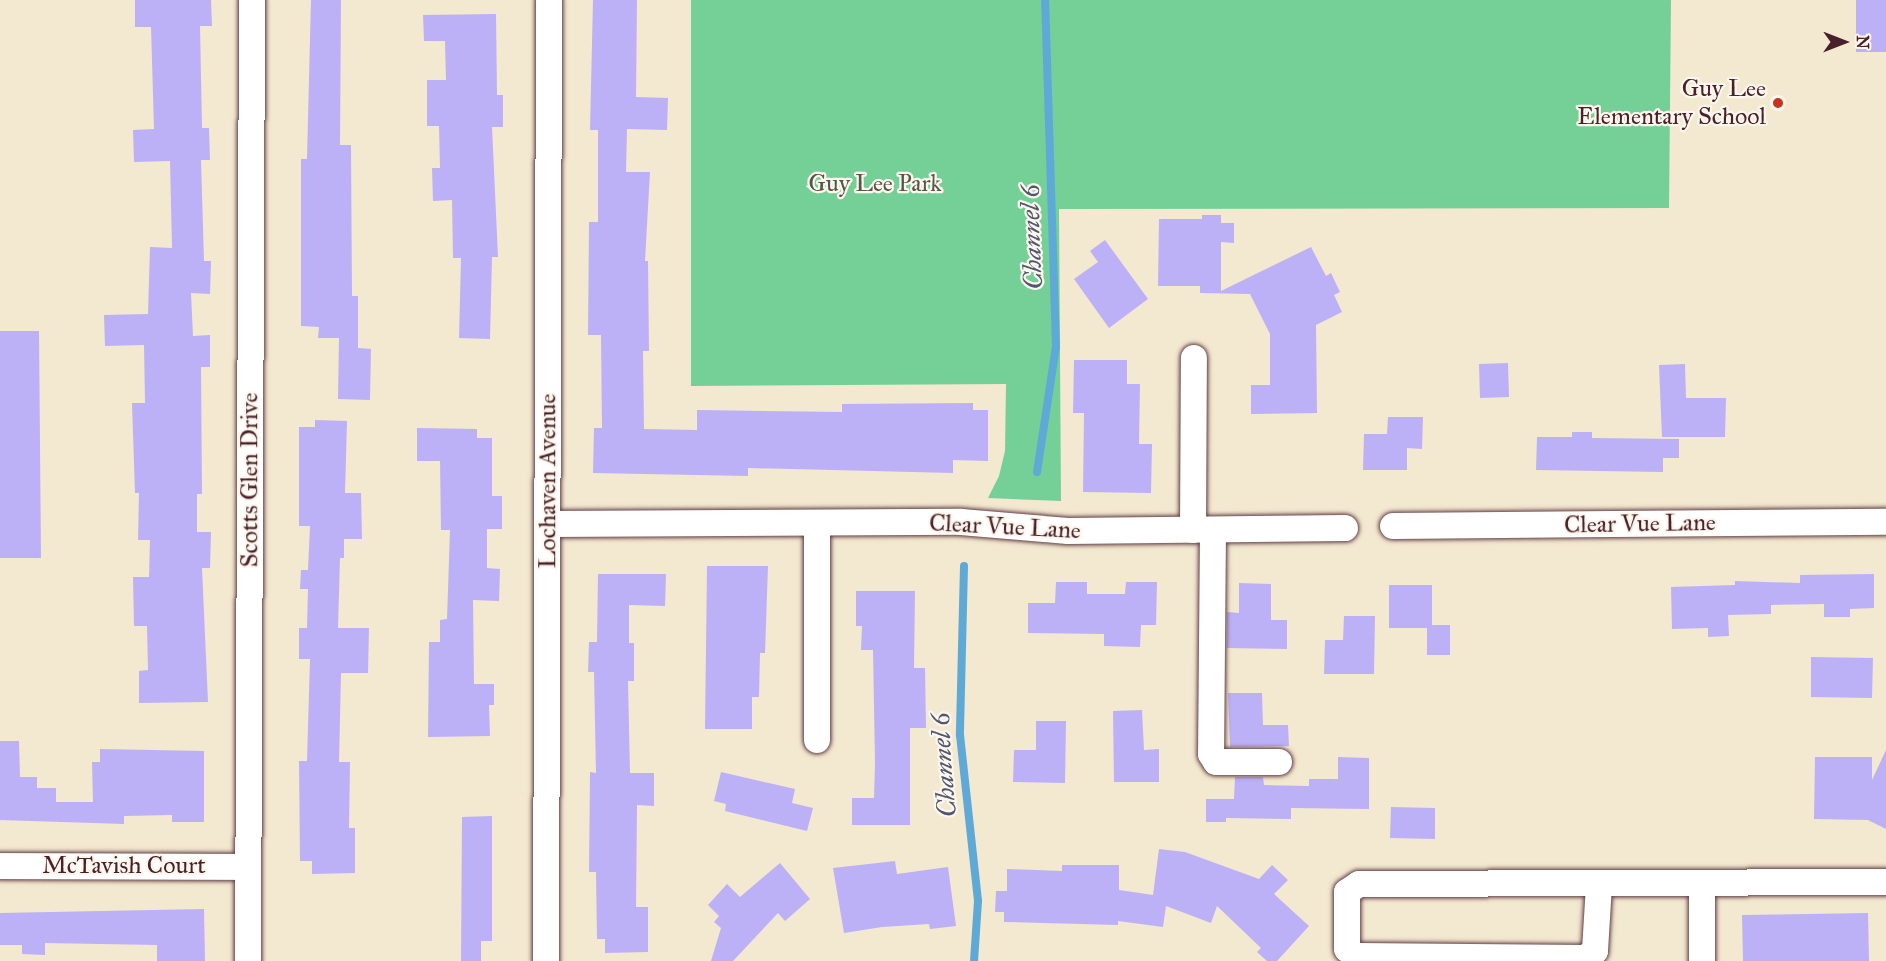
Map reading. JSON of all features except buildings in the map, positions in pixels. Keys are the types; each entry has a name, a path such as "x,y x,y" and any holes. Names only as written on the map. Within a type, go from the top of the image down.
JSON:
{"street":[{"name":"Scotts Glen Drive","path":"248,961 252,0"},
{"name":"Lochaven Avenue","path":"546,961 549,0"},
{"path":"1194,358 1211,754 1216,762 1279,762"},
{"name":"Clear Vue Lane","path":"548,524 961,522 1068,531 1345,528"},
{"name":"Clear Vue Lane","path":"1393,526 1886,522"},
{"path":"817,524 817,740"},
{"name":"McTavish Court","path":"0,866 248,867"},
{"path":"1599,885 1595,951 1585,958 1356,956 1347,949 1347,892 1359,884 1599,885 1886,882"},
{"path":"1702,883 1702,961"}],"green space":[{"name":"Guy Lee Park","path":"691,0 1671,0 1669,208 1059,209 1061,501 988,498 999,476 1005,451 1006,384 691,386"}],"waterway":[{"name":"Channel 6","path":"1037,472 1056,347 1045,0"},
{"name":"Channel 6","path":"964,566 960,735 978,901 974,961"}],"place":[{"name":"Guy Lee Elementary School","path":"1778,103"}]}
